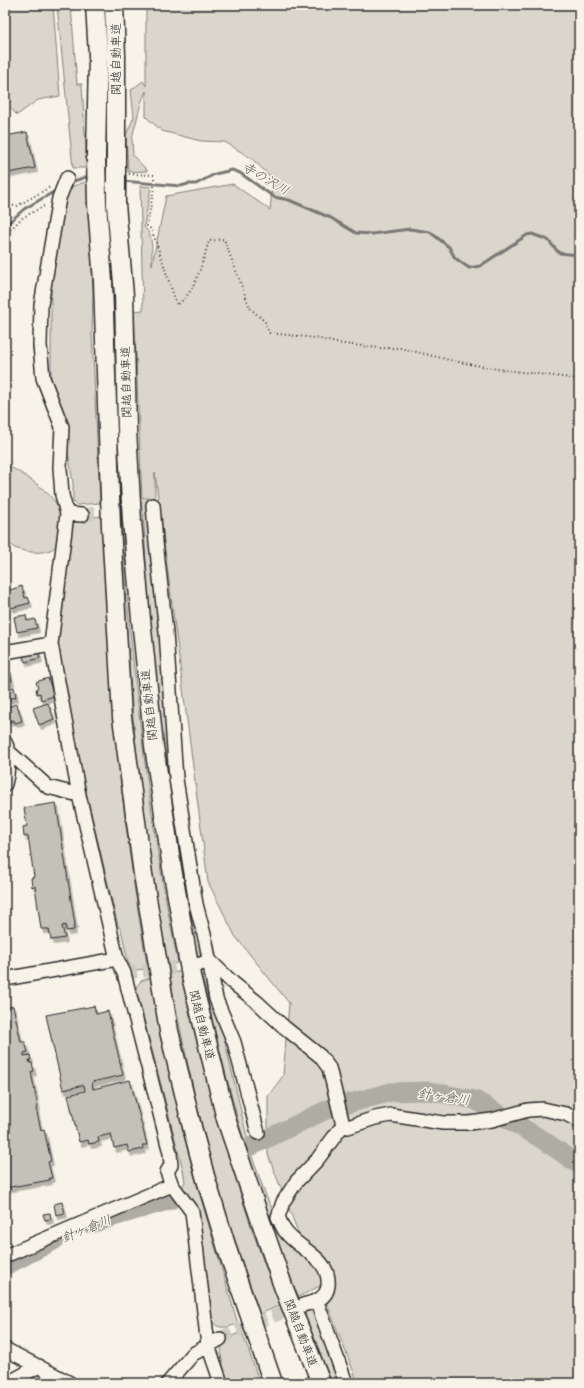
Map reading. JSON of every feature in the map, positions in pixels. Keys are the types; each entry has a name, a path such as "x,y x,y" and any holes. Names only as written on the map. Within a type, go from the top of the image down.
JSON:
{"highway":[{"name":"関越自動車道","path":"95,5 98,55 96,157 97,204 103,281 111,526 122,717 143,874 169,1031 205,1176 229,1255 273,1383"},
{"name":"関越自動車道","path":"114,5 116,55 116,204 124,295 127,421 132,521 140,619 154,746 172,868 191,976 226,1119 283,1286 321,1383"}],"street":[{"path":"66,179 60,196 41,305 40,345 43,378 62,428 60,468 62,495 68,514 51,644 79,795 117,959 124,973 170,1153 171,1165 167,1172 172,1185 192,1212 221,1383"},
{"path":"153,505 166,632 176,779 204,963 216,999 234,1042 258,1133"},
{"path":"68,514 82,515"},
{"path":"5,651 51,644"},
{"path":"7,747 48,787 79,795"},
{"path":"5,784 8,775 7,747"},
{"path":"5,979 117,959"},
{"path":"204,963 257,1002 284,1027 320,1056 329,1068 343,1125"},
{"path":"343,1125 348,1127 375,1118 391,1115 443,1122 469,1123 492,1120 528,1110 543,1110 566,1114 579,1121"},
{"path":"303,1305 317,1302 324,1296 328,1289 328,1277 321,1262 285,1231 278,1217 283,1202 293,1187 317,1160 343,1125"},
{"path":"5,1256 172,1185"},
{"path":"317,1302 346,1383"},
{"path":"168,1383 193,1354 214,1342"},
{"path":"5,1348 70,1383"},
{"path":"8,1383 39,1366"}],"path":[{"path":"154,175 154,188 147,226 151,229 163,259 164,270 177,305 184,301 194,286 209,241 224,239 250,308 265,322 269,333 316,338 336,343 378,348 400,348 454,361 497,369 579,379"},
{"path":"5,205 17,206 66,179"},
{"path":"5,234 22,218 60,196"}],"shaded area":[{"path":"5,5 53,5 60,96 38,100 17,115 5,103"},
{"path":"57,5 71,5 77,84 82,84 87,168 73,168"},
{"path":"146,5 579,5 579,1383 358,1383 320,1286 298,1297 270,1221 245,1145 200,968 209,968 251,1154 266,1196 284,1232 305,1250 268,1155 268,1096 283,1076 289,1003 235,936 208,882 155,473 155,498 142,498 134,311 143,310 140,186 151,187 144,227 150,235 152,245 152,265 166,196 233,184 270,210 273,179 251,158 225,142 201,141 162,131 146,117 146,91 141,103 132,138 133,156 147,171 128,172 126,135 134,117 131,90 143,81 146,86"},
{"path":"88,181 93,291 92,334 100,503 77,505 73,502 73,483 63,410 51,383 51,286 54,237 68,188"},
{"path":"113,305 123,508 121,509"},
{"path":"5,464 26,476 47,493 56,504 61,520 60,536 58,543 50,550 44,552 26,551 15,548 5,541"},
{"path":"151,508 158,586 156,607 175,779 205,958 198,959 185,897 169,803 149,616 143,509"},
{"path":"121,515 123,515 127,597 142,742 169,919 178,963 167,965 139,776 128,646"},
{"path":"101,516 117,743 130,856 148,969 133,970 128,962 121,929 118,926 85,787 62,672 58,639 71,520"},
{"path":"180,971 194,1032 218,1122 254,1235 280,1305 260,1314 220,1194 198,1109 169,974"},
{"path":"150,978 181,1124 197,1185 238,1324 228,1327 215,1325 212,1319 196,1206 182,1187 185,1182 183,1170 137,992 136,987 141,981"},
{"path":"316,1305 344,1383 332,1383 302,1307"},
{"path":"242,1332 260,1383 228,1383 221,1355 222,1344 224,1339"}],"building":[{"path":"27,132 35,168 8,173 5,158 5,136"},
{"path":"22,586 25,598 28,597 30,603 11,608 7,591"},
{"path":"26,615 27,621 35,619 37,628 17,632 14,617"},
{"path":"36,644 40,658 25,662 21,651"},
{"path":"9,668 12,681 5,685 5,669"},
{"path":"48,678 54,696 41,700 40,693 37,694 36,689 38,688 36,682"},
{"path":"14,687 16,697 7,699 5,689"},
{"path":"48,703 54,719 39,725 33,708"},
{"path":"17,704 22,721 15,723 14,720 9,722 6,707"},
{"path":"56,803 75,925 73,925 74,930 66,931 66,925 62,926 65,938 51,940 49,929 41,929 35,886 32,887 31,878 34,877 28,836 24,837 23,827 27,826 24,808"},
{"path":"13,1006 21,1042 25,1042 28,1052 24,1053 24,1056 30,1055 31,1060 29,1060 30,1063 32,1063 34,1071 31,1072 38,1107 36,1108 41,1130 44,1129 51,1161 48,1162 52,1178 49,1178 50,1180 5,1188 5,1008"},
{"path":"94,1006 96,1014 108,1011 123,1075 92,1082 93,1089 130,1080 147,1145 142,1145 143,1149 129,1152 127,1145 114,1148 111,1134 98,1137 99,1142 89,1144 88,1140 79,1142 68,1095 85,1091 84,1085 63,1090 46,1015"},
{"path":"62,1202 65,1213 56,1215 54,1204"},
{"path":"50,1213 51,1219 45,1220 43,1214"}],"waterway":[{"name":"寺の沢川","path":"122,181 181,186 196,184 215,174 232,170 240,173 274,197 289,200 331,218 356,233 372,234 410,229 430,232 449,247 455,258 469,268 480,266 527,235 532,234 548,240 559,253 579,255"},
{"name":"寺の沢川","path":"71,182 90,177"},
{"name":"寺の沢川","path":"5,226 24,209 57,190"},
{"name":"針ヶ倉川","path":"252,1146 328,1109 391,1092 429,1091 475,1100 543,1140 579,1165"},
{"name":"針ヶ倉川","path":"90,1224 171,1200"},
{"name":"針ヶ倉川","path":"5,1266 55,1240"}],"tunnel":[{"path":"82,515 153,505"},
{"path":"124,973 197,965"},
{"path":"220,1339 230,1333 299,1306"}]}
